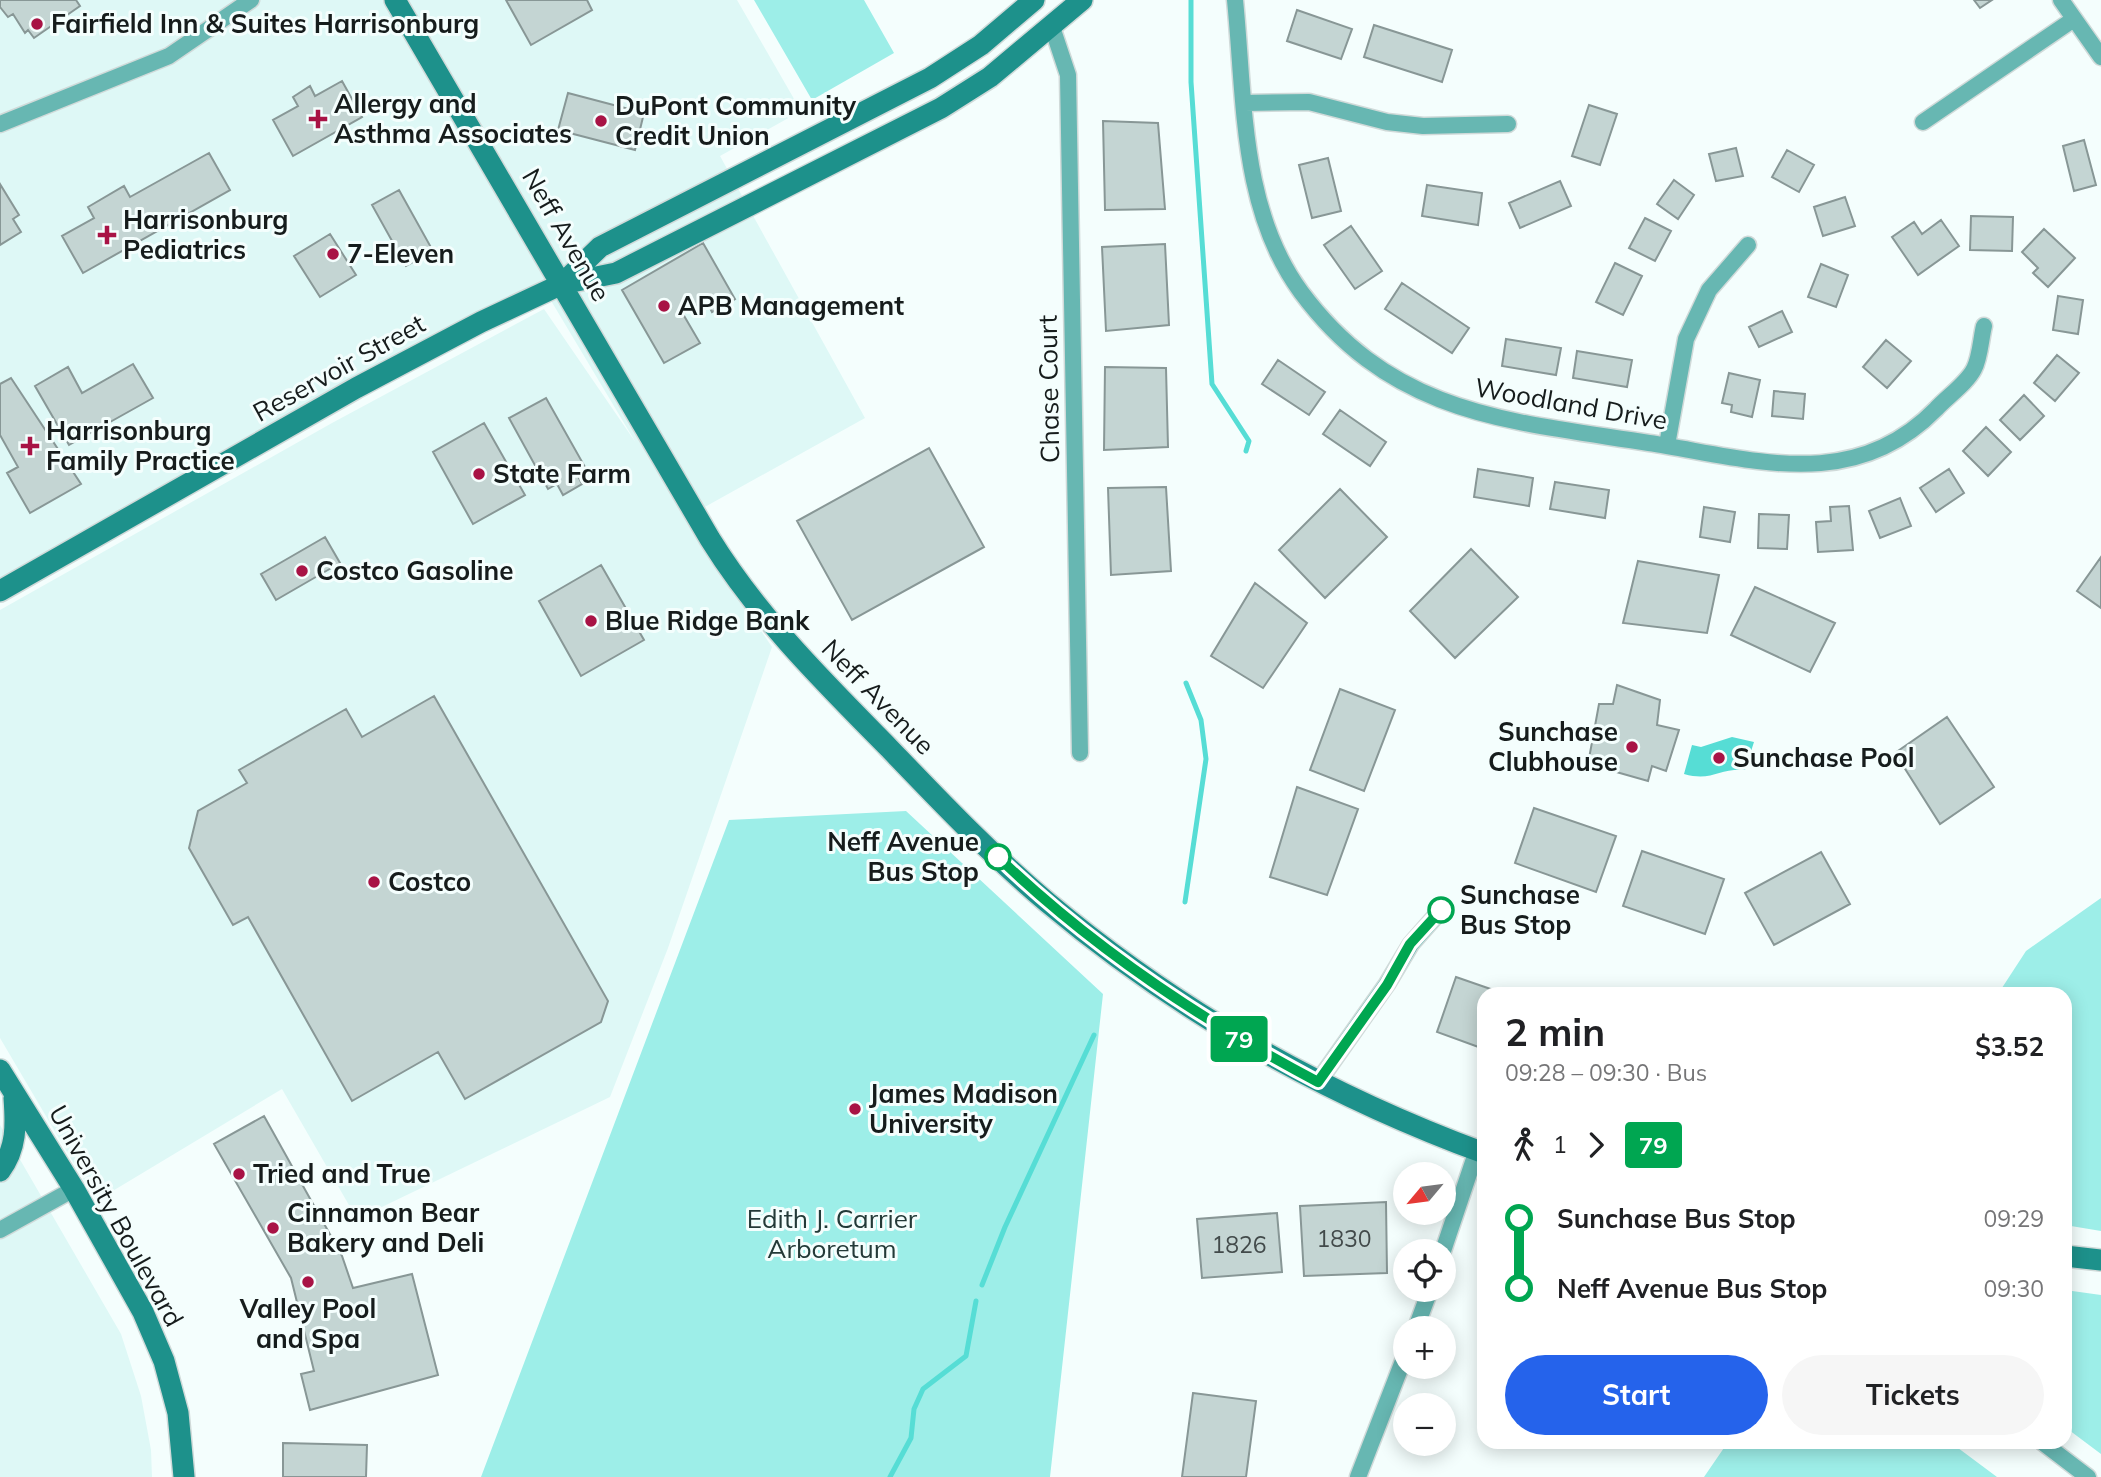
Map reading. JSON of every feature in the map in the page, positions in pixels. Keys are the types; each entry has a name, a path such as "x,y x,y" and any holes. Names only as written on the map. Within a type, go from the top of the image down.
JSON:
{"main road":[{"name":"Neff Avenue","path":"396,0 726,566 757,608 799,656 978,838 1081,930 1191,1009 1318,1082 1477,1150"},
{"name":"Reservoir Street","path":"562,284 600,247 930,78 981,45 1034,0"},
{"name":"Reservoir Street","path":"0,591 366,382 562,284 616,273 911,124 990,77 1082,0"},
{"name":"University Boulevard","path":"0,1070 74,1189 143,1312 164,1361 178,1413 184,1477"},
{"path":"0,1171 10,1154 17,1129 13,1092"},
{"path":"2072,1256 2101,1260"}],"street":[{"path":"0,124 169,56 251,0"},
{"name":"Woodland Drive","path":"1235,0 1255,192 1270,239 1300,290 1323,319 1355,350 1410,387 1469,412 1787,465 1835,462 1881,449 1906,436 1974,369 1984,326"},
{"path":"2061,0 2101,57"},
{"path":"1923,122 2074,19"},
{"name":"Chase Court","path":"1052,27 1068,75 1080,753"},
{"path":"1245,103 1309,102 1387,121 1423,126 1508,124"},
{"path":"1667,445 1686,339 1709,290 1748,245"},
{"path":"1318,1082 1387,985 1410,944 1441,910"},
{"path":"1447,1239 1477,1159"},
{"path":"0,1230 74,1189"},
{"path":"1358,1477 1396,1379"},
{"path":"2051,1449 2088,1477"}],"shaded area":[{"path":"0,0 737,0 801,111 720,156 865,418 685,518 772,647 668,948 610,1097 357,1219 282,1089 96,1201 0,1038 0,610 332,423 544,309 636,443 550,299 0,583"},
{"name":"Sunchase Pool","path":"1732,737 1754,742 1745,770 1709,776 1684,774 1692,745 1701,747"},
{"path":"0,1125 121,1334 141,1396 151,1450 152,1477 0,1477"}],"green space":[{"path":"754,0 864,0 894,53 812,100"},
{"name":"Edith J. Carrier Arboretum","path":"906,811 1103,994 1050,1477 481,1477 729,820"},
{"path":"2101,898 2101,1231 2072,1226 2072,987 2003,987 2026,951"},
{"path":"2072,1291 2101,1295 2101,1454 2072,1432"},
{"path":"1723,1449 1959,1449 1997,1477 1704,1477"}],"building":[{"name":"Fairfield Inn & Suites Harrisonburg","path":"0,0 76,0 80,6 34,38 28,30 25,33 13,14 8,17 0,7"},
{"path":"506,0 587,0 592,10 531,45"},
{"path":"1974,0 1992,0 1980,8"},
{"path":"1297,10 1352,29 1341,59 1287,41"},
{"path":"1374,25 1452,50 1442,82 1364,57"},
{"name":"Allergy and Asthma Associates","path":"342,81 362,117 293,156 273,120 298,106 293,97 310,86 315,96"},
{"name":"DuPont Community Credit Union","path":"568,93 644,113 635,150 558,130"},
{"path":"1589,105 1617,114 1600,165 1572,156"},
{"path":"1103,121 1158,123 1165,209 1105,210"},
{"path":"2084,140 2096,185 2074,191 2063,146"},
{"path":"1736,148 1743,176 1716,181 1709,154"},
{"path":"1787,150 1814,165 1799,192 1772,177"},
{"path":"209,153 230,190 83,273 62,236 94,218 88,207 124,186 130,197"},
{"path":"1328,158 1341,211 1312,218 1299,165"},
{"path":"1674,180 1694,195 1678,219 1657,204"},
{"path":"1560,181 1571,206 1520,228 1509,203"},
{"path":"0,184 19,215 13,219 21,232 0,245"},
{"path":"1427,185 1482,193 1478,225 1422,216"},
{"path":"399,190 433,251 406,266 372,205"},
{"path":"1845,197 1855,226 1823,236 1814,207"},
{"path":"1971,216 2013,217 2012,251 1970,250"},
{"path":"1645,218 1671,231 1655,261 1629,248"},
{"path":"1941,220 1959,246 1918,275 1892,237 1914,222 1922,234"},
{"path":"1351,226 1382,271 1355,289 1324,245"},
{"path":"2044,229 2075,258 2048,287 2033,273 2038,268 2022,252"},
{"path":"330,234 356,275 320,297 294,256"},
{"name":"APB Management","path":"703,243 735,299 712,312 706,300 683,314 700,343 664,363 622,290"},
{"path":"1165,244 1169,325 1106,331 1102,247"},
{"path":"1615,263 1642,276 1623,315 1596,302"},
{"path":"1821,264 1848,275 1836,307 1808,297"},
{"path":"1402,283 1469,328 1452,353 1385,309"},
{"path":"2058,296 2083,300 2078,334 2053,330"},
{"path":"1782,311 1792,332 1759,347 1749,327"},
{"path":"1506,339 1561,348 1556,375 1502,366"},
{"path":"1886,340 1911,361 1887,388 1863,367"},
{"path":"1577,351 1632,360 1627,387 1573,378"},
{"path":"2057,355 2079,373 2055,401 2034,383"},
{"path":"1278,360 1325,392 1309,415 1262,384"},
{"path":"133,364 153,398 69,445 35,386 68,367 82,393"},
{"path":"1105,367 1166,368 1168,447 1104,450"},
{"path":"1729,373 1760,380 1752,417 1731,412 1732,405 1722,403"},
{"name":"Harrisonburg Family Practice","path":"11,378 81,484 30,513 7,473 18,467 0,435 0,384"},
{"path":"1774,391 1805,394 1803,419 1772,416"},
{"path":"2024,395 2044,416 2020,440 2000,420"},
{"path":"546,398 585,467 576,472 582,484 563,495 557,484 548,489 509,418"},
{"path":"1340,410 1386,442 1370,466 1323,434"},
{"name":"State Farm","path":"484,423 525,495 473,524 433,452"},
{"path":"1986,427 2011,452 1988,476 1963,451"},
{"path":"929,448 984,547 852,620 797,521"},
{"path":"1478,469 1533,478 1529,506 1474,497"},
{"path":"1949,469 1964,493 1936,512 1920,488"},
{"path":"1555,482 1609,490 1605,518 1550,509"},
{"path":"1166,487 1171,571 1111,575 1108,488"},
{"path":"1340,489 1387,537 1325,598 1279,550"},
{"path":"1900,498 1911,526 1880,538 1869,511"},
{"path":"1849,506 1853,550 1818,552 1816,522 1831,521 1830,507"},
{"path":"1704,507 1735,512 1730,542 1700,537"},
{"path":"1759,514 1789,515 1787,549 1758,548"},
{"path":"325,537 340,563 276,600 261,574"},
{"path":"1471,549 1518,597 1455,658 1410,611"},
{"path":"2101,557 2101,608 2077,591"},
{"path":"1638,561 1719,575 1707,633 1623,623"},
{"name":"Blue Ridge Bank","path":"601,565 644,640 581,676 539,601"},
{"path":"1255,583 1307,623 1263,688 1211,656"},
{"path":"1755,587 1835,623 1810,672 1731,635"},
{"name":"Sunchase Clubhouse","path":"1617,685 1660,700 1657,725 1679,730 1666,771 1652,766 1648,781 1588,764 1599,704 1613,704"},
{"path":"1340,689 1395,710 1364,791 1310,770"},
{"name":"Costco","path":"434,696 608,1001 601,1022 465,1099 438,1052 352,1101 248,917 233,925 189,848 198,811 247,783 239,770 346,709 362,737"},
{"path":"1947,717 1994,787 1940,824 1895,753"},
{"path":"1297,787 1358,809 1327,895 1270,877"},
{"path":"1534,808 1616,836 1596,892 1515,863"},
{"path":"1642,851 1724,879 1705,934 1623,906"},
{"path":"1821,852 1850,904 1774,945 1745,893"},
{"path":"1456,977 1485,987 1477,987 1477,1046 1437,1032"},
{"path":"264,1116 342,1256 353,1288 412,1274 438,1375 310,1410 301,1374 314,1371 291,1278 214,1144"},
{"path":"1386,1202 1387,1273 1304,1276 1300,1206"},
{"path":"1277,1213 1282,1272 1202,1278 1197,1219"},
{"path":"1193,1393 1256,1401 1246,1477 1182,1477"},
{"path":"283,1443 367,1445 366,1477 283,1477"}],"waterway":[{"path":"1191,0 1191,82 1212,384 1249,441 1246,451"},
{"path":"1185,902 1206,759 1201,720 1186,683"},
{"path":"982,1285 1005,1227 1094,1035"},
{"path":"890,1477 911,1438 914,1409 923,1389 966,1356 976,1301"}],"bus line":[{"name":"79","path":"998,857 1081,930 1146,979 1232,1035 1318,1082 1387,985 1410,944 1441,910"}],"place":[{"name":"Fairfield Inn & Suites Harrisonburg","path":"37,24"},
{"name":"Allergy and Asthma Associates","path":"318,119"},
{"name":"DuPont Community Credit Union","path":"601,121"},
{"name":"Harrisonburg Pediatrics","path":"107,235"},
{"name":"7-Eleven","path":"333,254"},
{"name":"APB Management","path":"664,306"},
{"name":"Harrisonburg Family Practice","path":"30,446"},
{"name":"State Farm","path":"479,474"},
{"name":"Costco Gasoline","path":"302,571"},
{"name":"Blue Ridge Bank","path":"591,621"},
{"name":"Sunchase Clubhouse","path":"1632,747"},
{"name":"Sunchase Pool","path":"1719,758"},
{"name":"Neff Avenue Bus Stop","path":"998,857"},
{"name":"Costco","path":"374,882"},
{"name":"Sunchase Bus Stop","path":"1441,910"},
{"name":"James Madison University","path":"855,1109"},
{"name":"Tried and True","path":"239,1174"},
{"name":"Cinnamon Bear Bakery and Deli","path":"273,1228"},
{"name":"Valley Pool and Spa","path":"308,1282"}]}
